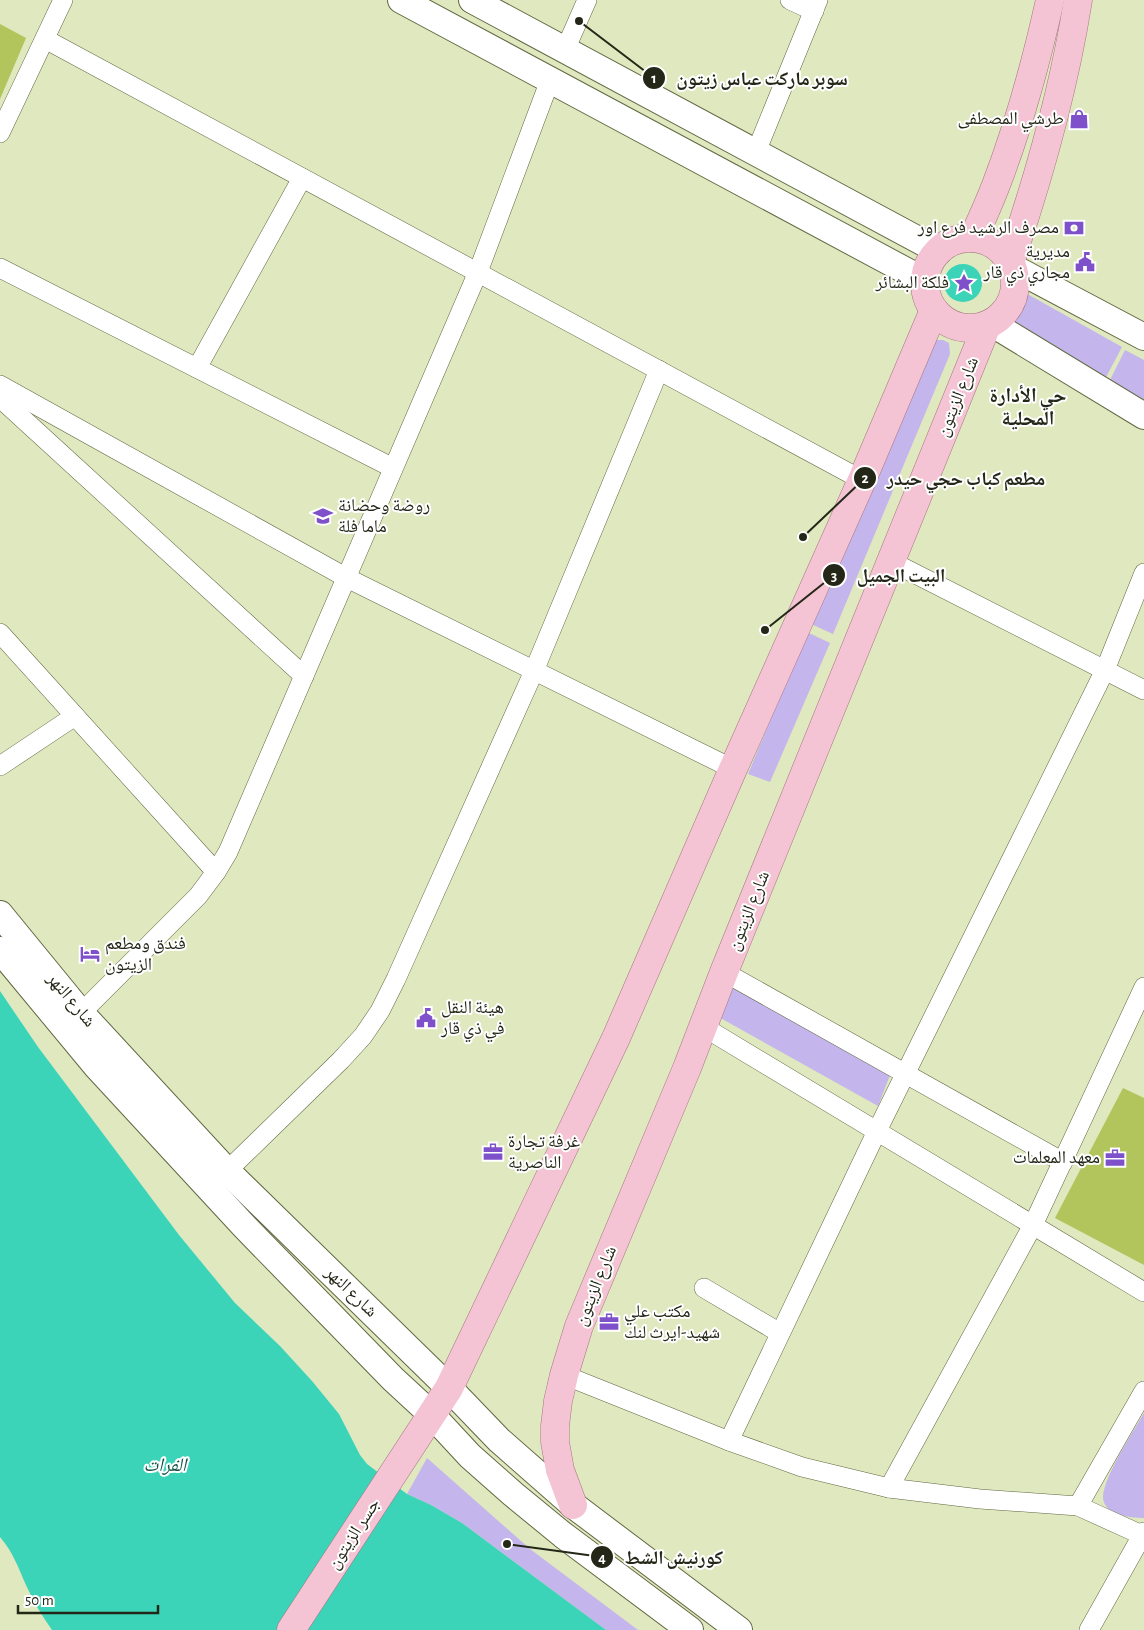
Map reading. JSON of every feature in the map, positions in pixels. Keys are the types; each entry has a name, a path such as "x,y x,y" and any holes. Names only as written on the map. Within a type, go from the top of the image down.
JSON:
{"main road":[{"path":"401,0 438,8 550,80 925,281"},
{"path":"472,0 939,251"},
{"path":"973,238 996,185 1018,123 1036,63 1050,0"},
{"path":"1011,265 1050,130 1078,0"},
{"path":"973,238 988,242 1000,250 1011,265 1015,280 1014,293 1010,305 1002,316 989,324 973,328 958,326 945,320 934,310 926,291 925,281 927,270 939,251 948,244 960,239 973,238"},
{"path":"1011,265 1144,337"},
{"path":"424,1426 449,1388 616,1038 862,480 934,310"},
{"path":"989,324 1144,416"},
{"name":"شارع الزيتون","path":"573,1505 560,1470 555,1442 555,1426 564,1375 579,1326 687,1068 702,1026 989,324"},
{"name":"شارع النهر","path":"0,914 81,1014 227,1171 449,1388 499,1440 573,1505 739,1630"},
{"name":"شارع النهر","path":"0,950 97,1067 237,1219 393,1379 424,1426 470,1456 563,1535 690,1630"},
{"name":"جسر الزيتون","path":"291,1630 424,1426"}],"street":[{"path":"0,133 63,0"},
{"path":"565,50 587,0"},
{"path":"756,152 816,5 790,0"},
{"path":"45,39 862,480"},
{"path":"81,1014 198,896 228,852 478,272 550,80"},
{"path":"197,368 302,178"},
{"path":"0,268 393,468"},
{"path":"227,1171 341,1060 363,1036 380,1011 534,671 659,370"},
{"path":"0,385 347,578 733,769"},
{"path":"0,398 304,676"},
{"path":"892,562 1144,690"},
{"path":"729,1441 877,1130 1105,670 1144,573"},
{"path":"0,633 216,872"},
{"path":"0,766 76,716"},
{"path":"724,972 1062,1162"},
{"path":"889,1488 1033,1225 1144,987"},
{"path":"702,1026 1144,1292"},
{"path":"704,1288 780,1333"},
{"path":"564,1375 729,1441 802,1467 889,1488 980,1499 1078,1506 1143,1533 1089,1630"},
{"path":"1078,1506 1144,1391"}],"shaded area":[{"path":"1022,291 1122,347 1105,379 1005,326"},
{"path":"935,340 943,340 949,343 950,354 833,634 811,624"},
{"path":"1125,350 1144,360 1144,402 1109,382"},
{"path":"807,632 830,643 770,782 748,774"},
{"path":"733,984 892,1070 878,1106 715,1015"},
{"path":"1144,1413 1144,1518 1125,1516 1113,1512 1104,1503 1103,1497 1108,1478 1126,1442"},
{"path":"427,1458 530,1549 638,1630 606,1630 462,1523 407,1494"}],"water":[{"path":"963,264 970,265 976,270 981,276 981,290 976,296 970,301 963,302 956,301 950,296 945,290 944,283 945,276 950,270 956,265"},
{"name":"الفرات","path":"0,991 38,1047 179,1235 235,1303 280,1346 339,1414 360,1455 367,1464 407,1494 462,1523 606,1630 52,1630 32,1597 12,1554 0,1537"}],"building":[{"path":"0,24 26,38 0,99"},
{"name":"معهد المعلمات","path":"1123,1088 1144,1098 1144,1265 1055,1218"}],"place":[{"name":"سوبر ماركت عباس زيتون","path":"579,21"},
{"name":"طرشي المصطفى","path":"1079,119"},
{"name":"مصرف الرشيد فرع اور","path":"1074,228"},
{"name":"مديرية مجاري ذي قار","path":"1085,262"},
{"name":"فلكة البشائر","path":"964,283"},
{"name":"روضة وحضانة ماما فلة","path":"323,516"},
{"name":"مطعم كباب حجي حيدر","path":"803,537"},
{"name":"البيت الجميل","path":"765,630"},
{"name":"فندق ومطعم الزيتون","path":"90,954"},
{"name":"هيئة النقل في ذي قار","path":"426,1018"},
{"name":"غرفة تجارة الناصرية","path":"493,1152"},
{"name":"معهد المعلمات","path":"1115,1158"},
{"name":"مكتب علي شهيد-ايرث لنك","path":"609,1322"},
{"name":"كورنيش الشط","path":"507,1544"}],"district":[{"name":"حي الأدارة المحلية","path":"1028,408"}]}
